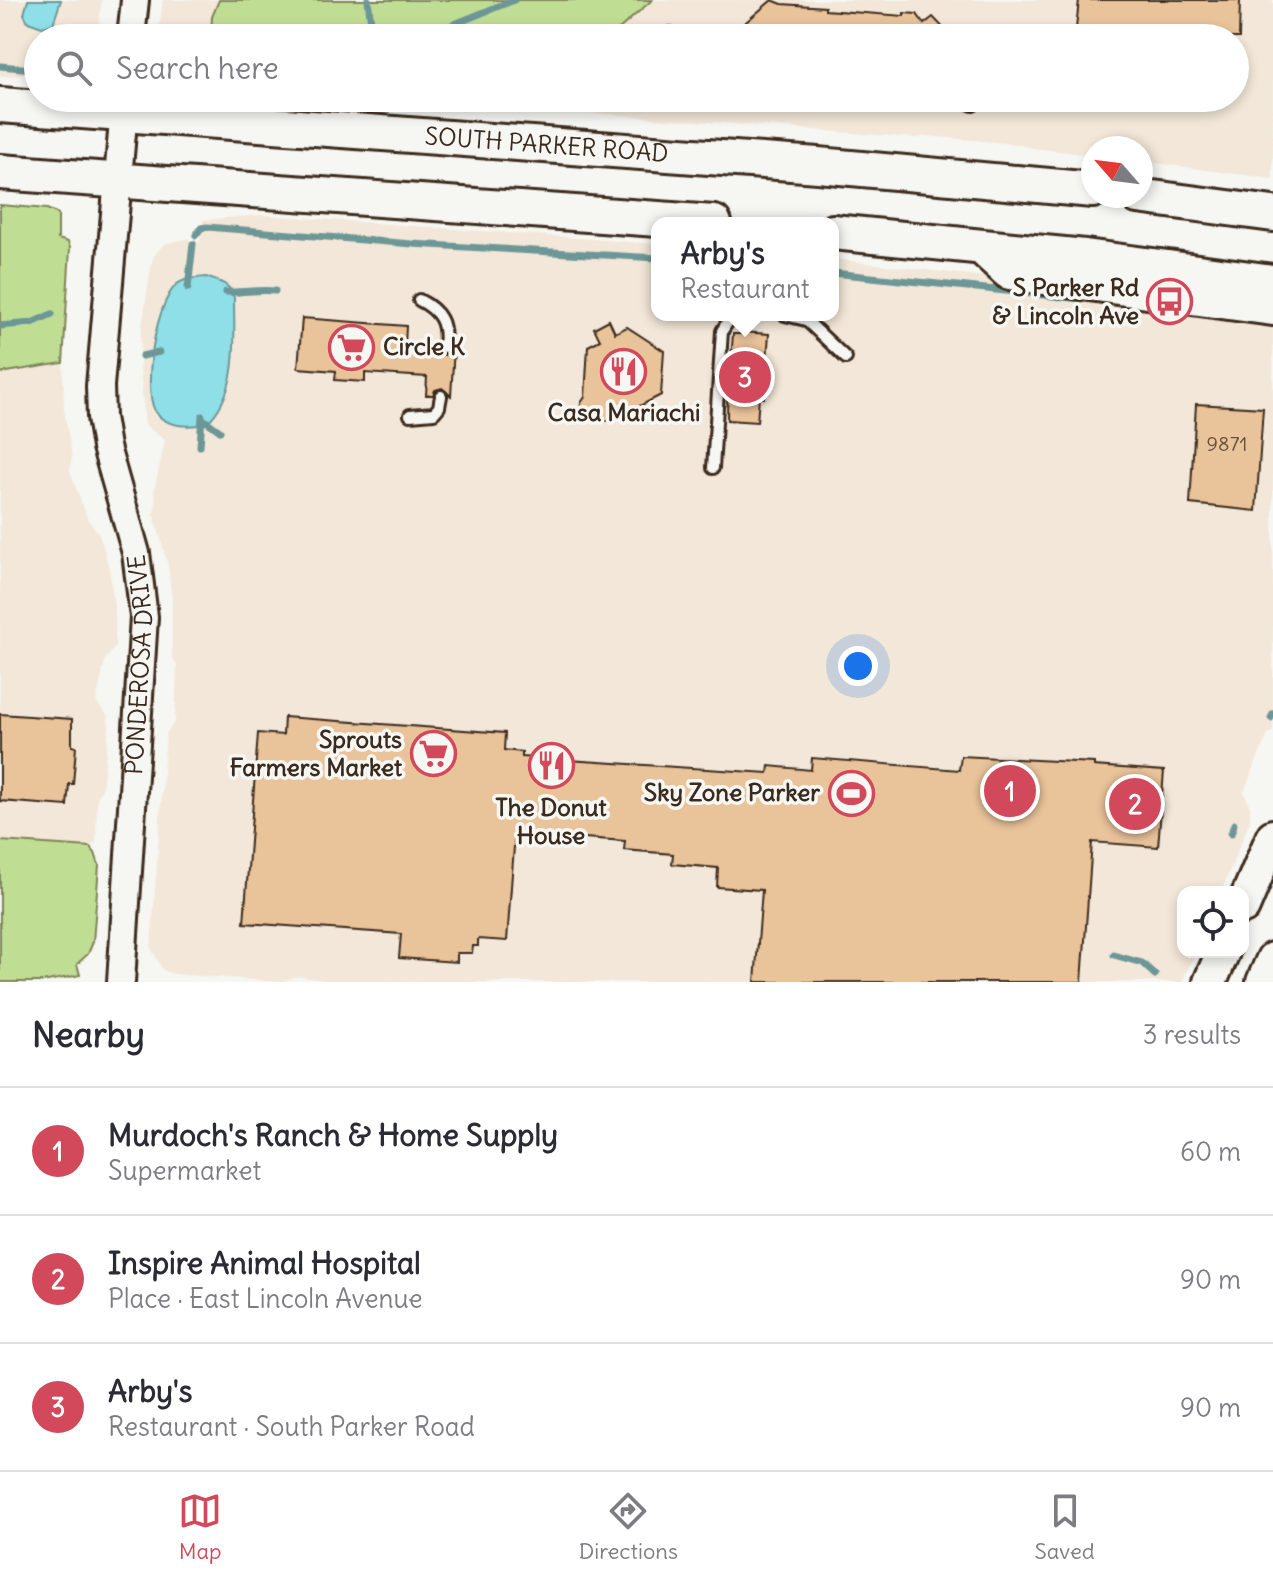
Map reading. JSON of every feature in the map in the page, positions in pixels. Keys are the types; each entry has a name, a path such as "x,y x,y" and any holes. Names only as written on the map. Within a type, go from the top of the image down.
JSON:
{"highway":[{"name":"SOUTH PARKER ROAD","path":"0,105 24,105"},
{"name":"SOUTH PARKER ROAD","path":"195,112 1081,189"},
{"path":"0,172 651,218"},
{"path":"1153,198 1267,210"},
{"path":"839,233 1100,259 1273,282"},
{"path":"981,246 1009,272 1273,308"}],"main road":[{"path":"1249,893 1273,836"},
{"path":"1210,982 1220,958"},
{"path":"1263,982 1273,959"}],"street":[{"path":"132,24 135,0"},
{"name":"PONDEROSA DRIVE","path":"121,982 144,628 139,568 109,461 100,405 100,373 125,112"}],"lane":[{"path":"419,300 432,307 443,321 446,329 444,347"},
{"path":"713,468 722,331 726,321"},
{"path":"807,321 846,358"},
{"path":"410,415 434,413 441,396"}],"shaded area":[{"path":"0,0 102,0 99,24 24,24 24,75 0,76"},
{"path":"163,0 219,0 212,24 160,24"},
{"path":"652,0 1273,0 1273,179 1153,163 1153,136 1081,136 1081,154 927,136 917,138 580,112 1249,112 1249,24 625,24"},
{"path":"263,215 651,244 651,321 839,321 839,260 1162,298 1159,316 1188,314 1273,327 1273,731 1268,734 1244,791 1250,808 1250,820 1223,886 1177,886 1177,958 1192,958 1182,982 336,982 298,976 281,982 174,974 163,970 151,948 166,734 175,721 177,666 172,656 172,601 168,565 154,515 154,492 165,440 145,425 140,367 141,333 154,256 164,244 186,239 200,242 203,220"},
{"path":"63,363 64,411 72,456 70,472 88,520 98,532 103,546 115,614 115,647 105,660 96,702 107,715 109,726 102,789 97,797 96,842 90,847 0,841 0,373"}],"green space":[{"path":"219,0 652,0 625,24 212,24"},
{"path":"0,205 47,209 58,214 58,239 68,242 70,248 63,363 0,373"},
{"path":"0,841 90,847 95,853 99,865 93,942 88,954 77,964 80,975 42,982 0,982"}],"water":[{"path":"28,0 61,0 53,24 34,24 28,22 24,14"},
{"path":"206,277 227,286 234,298 234,348 230,381 225,397 206,424 178,425 159,417 151,399 153,346 162,309 176,285"}],"building":[{"path":"772,0 782,4 825,7 825,10 904,16 904,13 917,14 924,24 744,24"},
{"path":"1079,0 1240,0 1239,24 1076,24"},
{"path":"933,17 940,24 924,24"},
{"name":"Circle K","path":"302,318 406,326 405,345 436,347 444,355 454,348 451,396 442,388 435,390 433,395 426,395 427,377 365,373 365,382 335,380 336,371 298,368"},
{"name":"Casa Mariachi","path":"609,320 615,333 627,327 664,351 661,395 611,421 580,418 581,403 585,397 588,346 600,340 594,328"},
{"path":"733,334 769,334 764,398 759,397 757,422 727,420 728,361 731,361"},
{"path":"1196,404 1263,408 1256,511 1190,504"},
{"path":"0,714 72,719 72,746 76,747 73,784 69,784 67,806 0,801"},
{"path":"284,717 505,733 504,750 522,752 522,757 768,773 769,766 811,770 812,758 959,770 961,756 1094,763 1094,766 1164,771 1158,847 1092,842 1082,982 755,982 762,890 717,887 718,868 672,864 673,854 624,850 625,841 515,833 507,941 478,939 478,946 473,946 472,953 457,953 457,962 399,958 401,934 244,923 258,733 283,735"}],"waterway":[{"path":"368,0 371,24"},
{"path":"455,24 514,0"},
{"path":"0,66 24,68"},
{"path":"196,235 201,228 207,227 412,244 651,258"},
{"path":"188,288 193,244"},
{"path":"839,274 1081,299"},
{"path":"226,292 275,291"},
{"path":"0,326 32,323 52,314"},
{"path":"142,356 159,352"},
{"path":"200,446 202,416"},
{"path":"202,418 220,431"},
{"path":"1271,718 1273,714"},
{"path":"1231,834 1234,824"},
{"path":"1114,955 1142,963 1155,975"}],"place":[{"name":"S Parker Rd & Lincoln Ave","path":"1170,302"},
{"name":"Circle K","path":"352,347"},
{"name":"Casa Mariachi","path":"624,371"},
{"name":"Arby's","path":"745,377"},
{"name":"Sprouts Farmers Market","path":"433,754"},
{"name":"The Donut House","path":"551,766"},
{"name":"Murdoch's Ranch & Home Supply","path":"1010,791"},
{"name":"Sky Zone Parker","path":"851,793"},
{"name":"Inspire Animal Hospital","path":"1135,804"}]}
